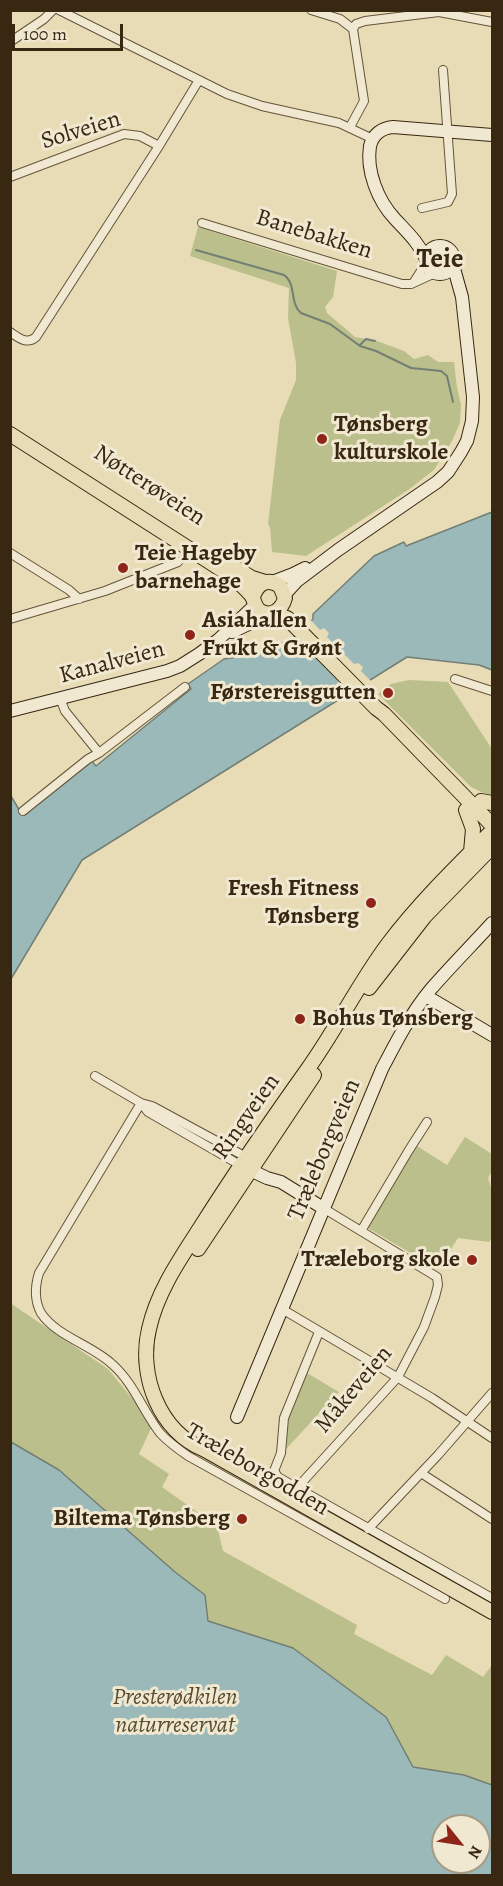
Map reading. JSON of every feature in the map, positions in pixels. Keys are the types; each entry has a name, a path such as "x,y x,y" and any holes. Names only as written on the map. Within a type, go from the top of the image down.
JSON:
{"main road":[{"name":"Nøtterøveien","path":"10,423 252,578 268,582"},
{"name":"Nøtterøveien","path":"10,434 230,574 254,601"},
{"path":"295,620 261,612 254,601 255,590 268,582 280,586 295,620 492,831"},
{"path":"271,613 281,608 285,596"},
{"path":"372,700 487,802 492,813"},
{"path":"372,700 395,736 466,810 492,831"},
{"path":"466,810 473,829 471,852"},
{"name":"Ringveien","path":"492,831 428,896 388,944 368,973 248,1163 168,1281 156,1306 147,1338 146,1358 153,1392 161,1411 191,1445 205,1450 492,1612"},
{"name":"Ringveien","path":"248,1163 321,1065 376,978 425,916 492,847"}],"street":[{"path":"10,42 44,19 52,10"},
{"path":"59,10 248,102 313,116 350,127 373,138 383,129 393,127 492,135"},
{"path":"311,10 340,19 353,29"},
{"path":"350,127 364,101 353,29 356,24 425,12 443,12 492,22"},
{"path":"422,208 444,204 451,198 443,70"},
{"path":"10,332 25,341 36,337 199,80"},
{"name":"Solveien","path":"10,177 126,134 140,136 159,146"},
{"name":"Banebakken","path":"373,138 369,158 373,180 385,206 420,246 429,269 449,282 462,312"},
{"name":"Banebakken","path":"202,223 393,282 407,284 448,271 453,265"},
{"name":"Banebakken","path":"285,596 297,581 338,550 437,482 448,472 461,452 470,429 473,406 471,379 462,297 451,253 403,227"},
{"path":"414,282 431,250 439,247"},
{"name":"Banebakken","path":"268,582 293,574 338,550"},
{"path":"10,553 69,590 79,599"},
{"path":"10,619 79,599 178,562"},
{"name":"Kanalveien","path":"218,640 254,601"},
{"name":"Kanalveien","path":"10,711 167,671 192,659 218,640 271,613"},
{"path":"455,679 492,691"},
{"path":"22,811 185,687"},
{"path":"60,698 65,711 99,753"},
{"name":"Træleborgveien","path":"237,1417 382,1069 407,1024 426,996 492,923"},
{"path":"426,996 492,1035"},
{"path":"95,1076 141,1103 148,1112 248,1163"},
{"name":"Træleborgodden","path":"141,1103 39,1273 35,1290 36,1300 42,1313 53,1326 114,1365 153,1424 172,1445 445,1599"},
{"path":"361,1231 428,1122"},
{"name":"Måkeveien","path":"248,1163 272,1172 280,1182 437,1277 435,1297 424,1327 399,1377 297,1489"},
{"path":"282,1310 399,1377 468,1420 492,1438"},
{"path":"319,1332 284,1418 280,1453 274,1471 278,1477 297,1489 492,1598"},
{"path":"368,1529 492,1394"},
{"path":"421,1473 492,1519"}],"green space":[{"path":"198,227 337,271 333,297 325,307 327,313 355,337 377,341 404,351 414,359 428,355 438,362 454,362 461,405 460,423 434,470 408,490 306,556 272,552 268,524 280,420 296,380 296,363 288,318 289,288 190,256"},
{"path":"409,680 448,682 492,749 492,797 471,787 378,694 391,684"},
{"path":"465,1137 492,1154 492,1171 488,1178 492,1190 492,1237 489,1242 458,1238 438,1269 366,1227 417,1146 447,1165"},
{"name":"Presterødkilen naturreservat","path":"10,1303 108,1369 153,1424 139,1454 169,1474 162,1487 217,1526 223,1551 357,1625 354,1634 432,1675 446,1655 483,1677 492,1665 492,1875 11,1875"},
{"path":"307,1373 339,1392 286,1449 289,1418"}],"water":[{"path":"492,512 492,670 479,665 407,657 82,860 11,979 11,796 21,813 90,759 96,766 191,689 188,684 224,659 257,654 293,638 313,619 313,614 374,556 404,542 406,546"},
{"name":"Presterødkilen naturreservat","path":"11,1442 59,1470 175,1572 205,1595 208,1621 293,1648 386,1717 413,1767 464,1775 492,1785 492,1875 11,1875"}],"pier":[{"path":"309,618 320,630 324,628 329,633 327,637 354,664 358,663 363,667 361,671 372,682 353,694 337,684 339,680 311,653 307,654 303,649 304,645 293,634"}],"waterway":[{"path":"196,250 284,275 290,283 295,304 301,313 330,324 360,346 411,368 441,371 447,376 453,402"},
{"path":"360,345 366,339 375,341"}],"place":[{"name":"Tønsberg kulturskole","path":"322,439"},
{"name":"Teie Hageby barnehage","path":"123,568"},
{"name":"Asiahallen Frukt & Grønt","path":"190,635"},
{"name":"Førstereisgutten","path":"388,693"},
{"name":"Fresh Fitness Tønsberg","path":"371,903"},
{"name":"Bohus Tønsberg","path":"300,1019"},
{"name":"Træleborg skole","path":"472,1260"},
{"name":"Biltema Tønsberg","path":"242,1519"}],"district":[{"name":"Teie","path":"440,260"}]}
